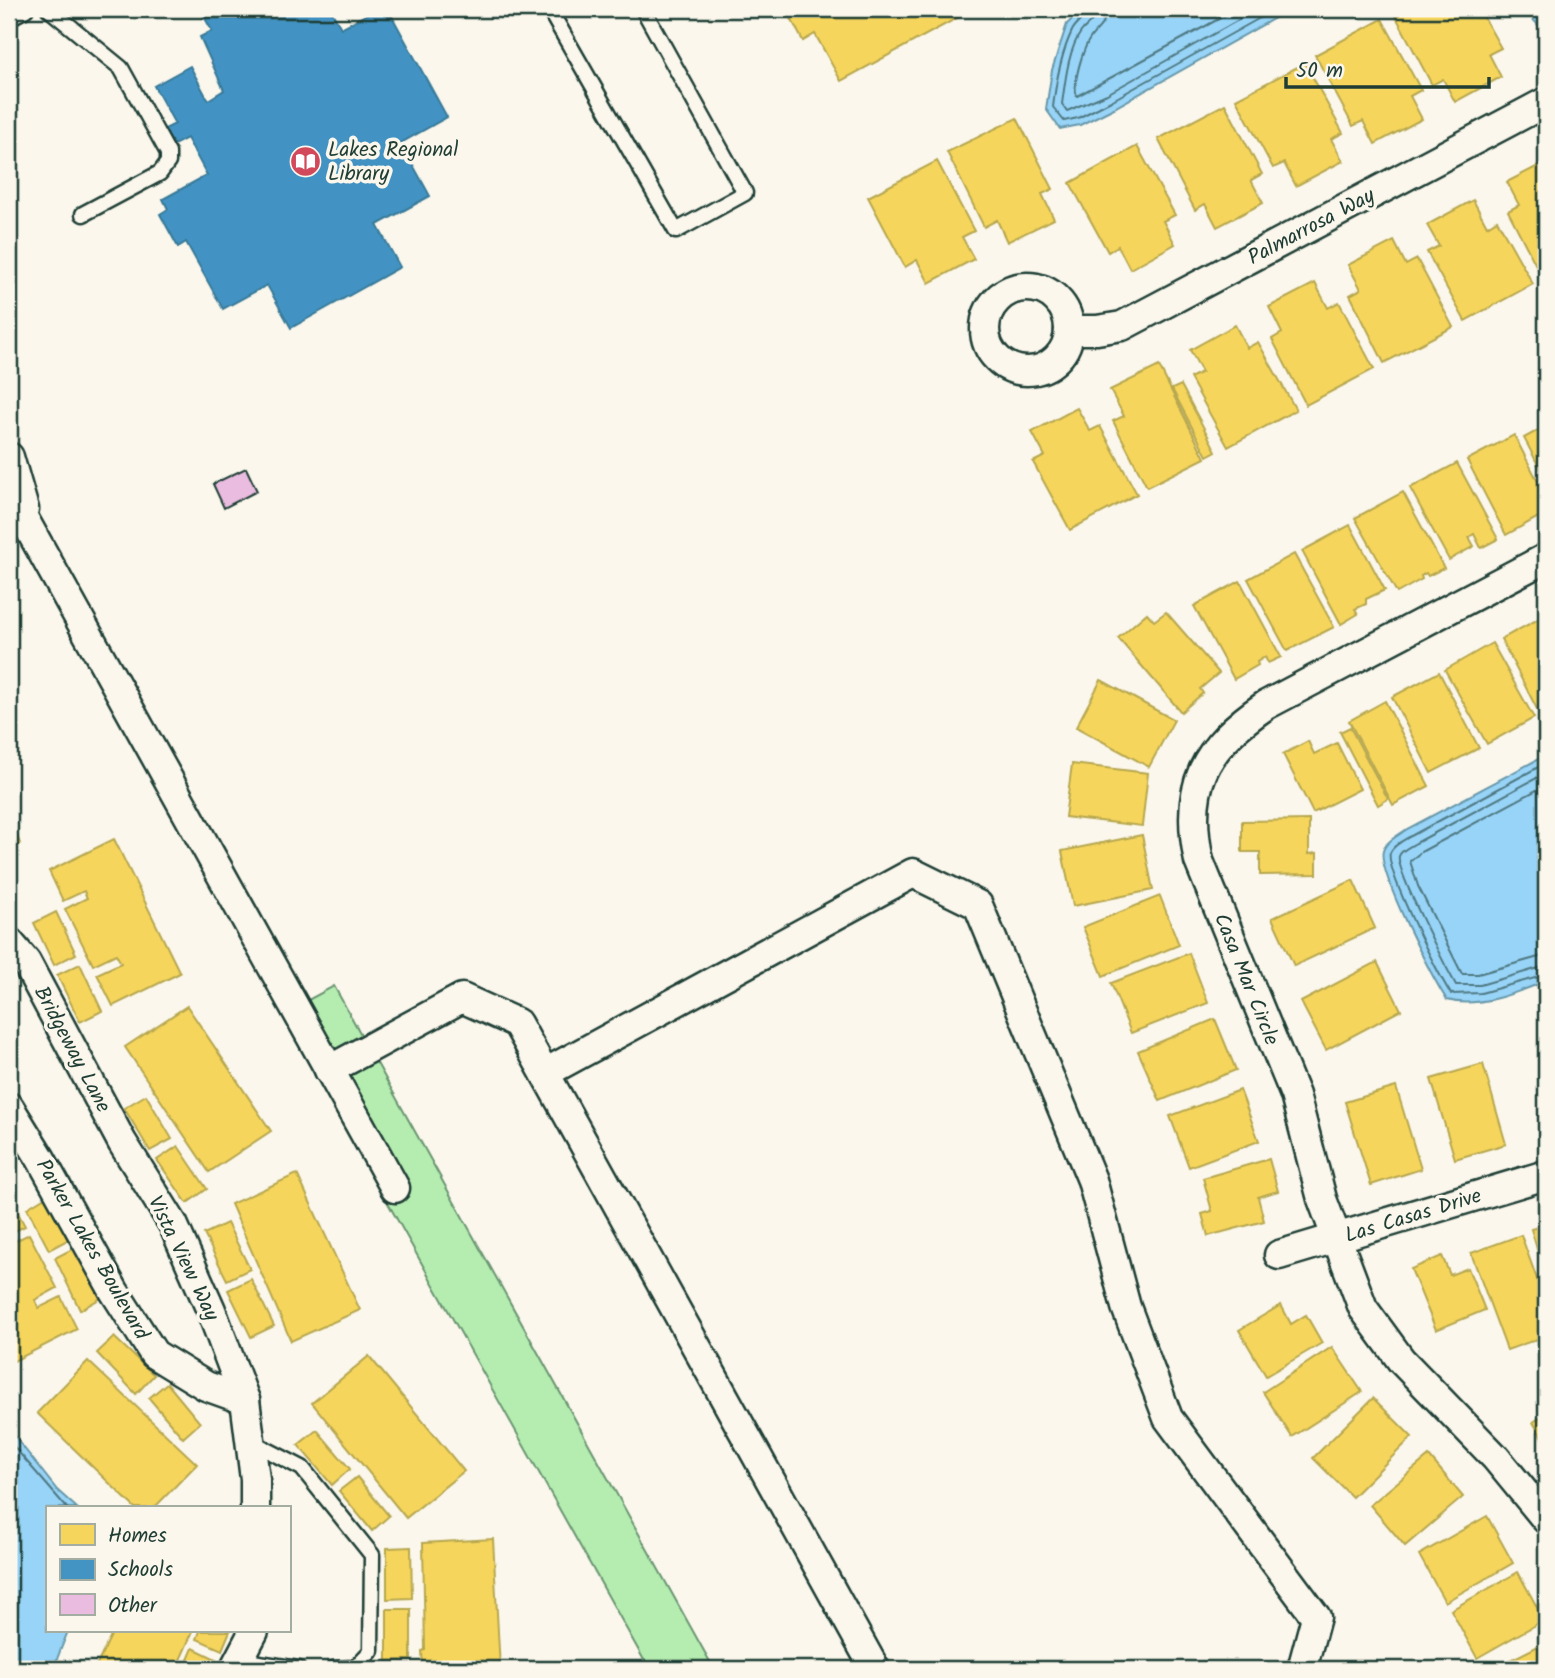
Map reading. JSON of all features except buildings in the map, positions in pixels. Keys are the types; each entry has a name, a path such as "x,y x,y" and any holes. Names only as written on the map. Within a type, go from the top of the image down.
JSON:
{"street":[{"name":"Palmarrosa Way","path":"1069,330 1097,330 1122,326 1546,102"},
{"path":"9,457 30,531"},
{"path":"9,492 395,1188"},
{"name":"Casa Mar Circle","path":"1546,558 1266,705 1219,743 1201,772 1194,797 1193,830 1199,861 1295,1095 1322,1199 1363,1308 1401,1360 1496,1458 1546,1519"},
{"path":"545,1073 913,873 978,905 1092,1180 1126,1307 1168,1418 1316,1618 1302,1669"},
{"name":"Bridgeway Lane","path":"9,942 26,962 111,1122"},
{"path":"329,1070 462,998 517,1023 875,1669"},
{"name":"Parker Lakes Boulevard","path":"9,1107 53,1179 114,1291 154,1354 206,1386 245,1400"},
{"name":"Vista View Way","path":"111,1122 173,1224 211,1310 245,1400"},
{"name":"Las Casas Drive","path":"1279,1255 1546,1175"},
{"path":"245,1400 256,1506"},
{"path":"237,1665 254,1632"}],"lane":[{"path":"9,18 26,9"},
{"path":"49,9 121,68 167,153 169,162 160,173 83,214"},
{"path":"550,9 676,231 745,193 643,9"},
{"path":"250,1441 302,1468 372,1555 371,1651 355,1668 333,1669"},
{"path":"237,1665 298,1669"}],"green space":[{"path":"334,986 714,1669 649,1669 282,1014"}],"water":[{"path":"1083,9 1291,9 1114,108 1080,125 1060,129 1046,109 1052,70 1067,24"},
{"path":"1523,9 1546,9 1546,29 1542,29"},
{"path":"1546,755 1546,981 1484,1001 1447,1000 1397,902 1383,862 1383,851 1390,841 1407,829"},
{"path":"9,1429 57,1490 75,1506 46,1506 46,1632 68,1632 53,1669 9,1669"}],"place":[{"name":"Lakes Regional Library","path":"305,161"}]}
